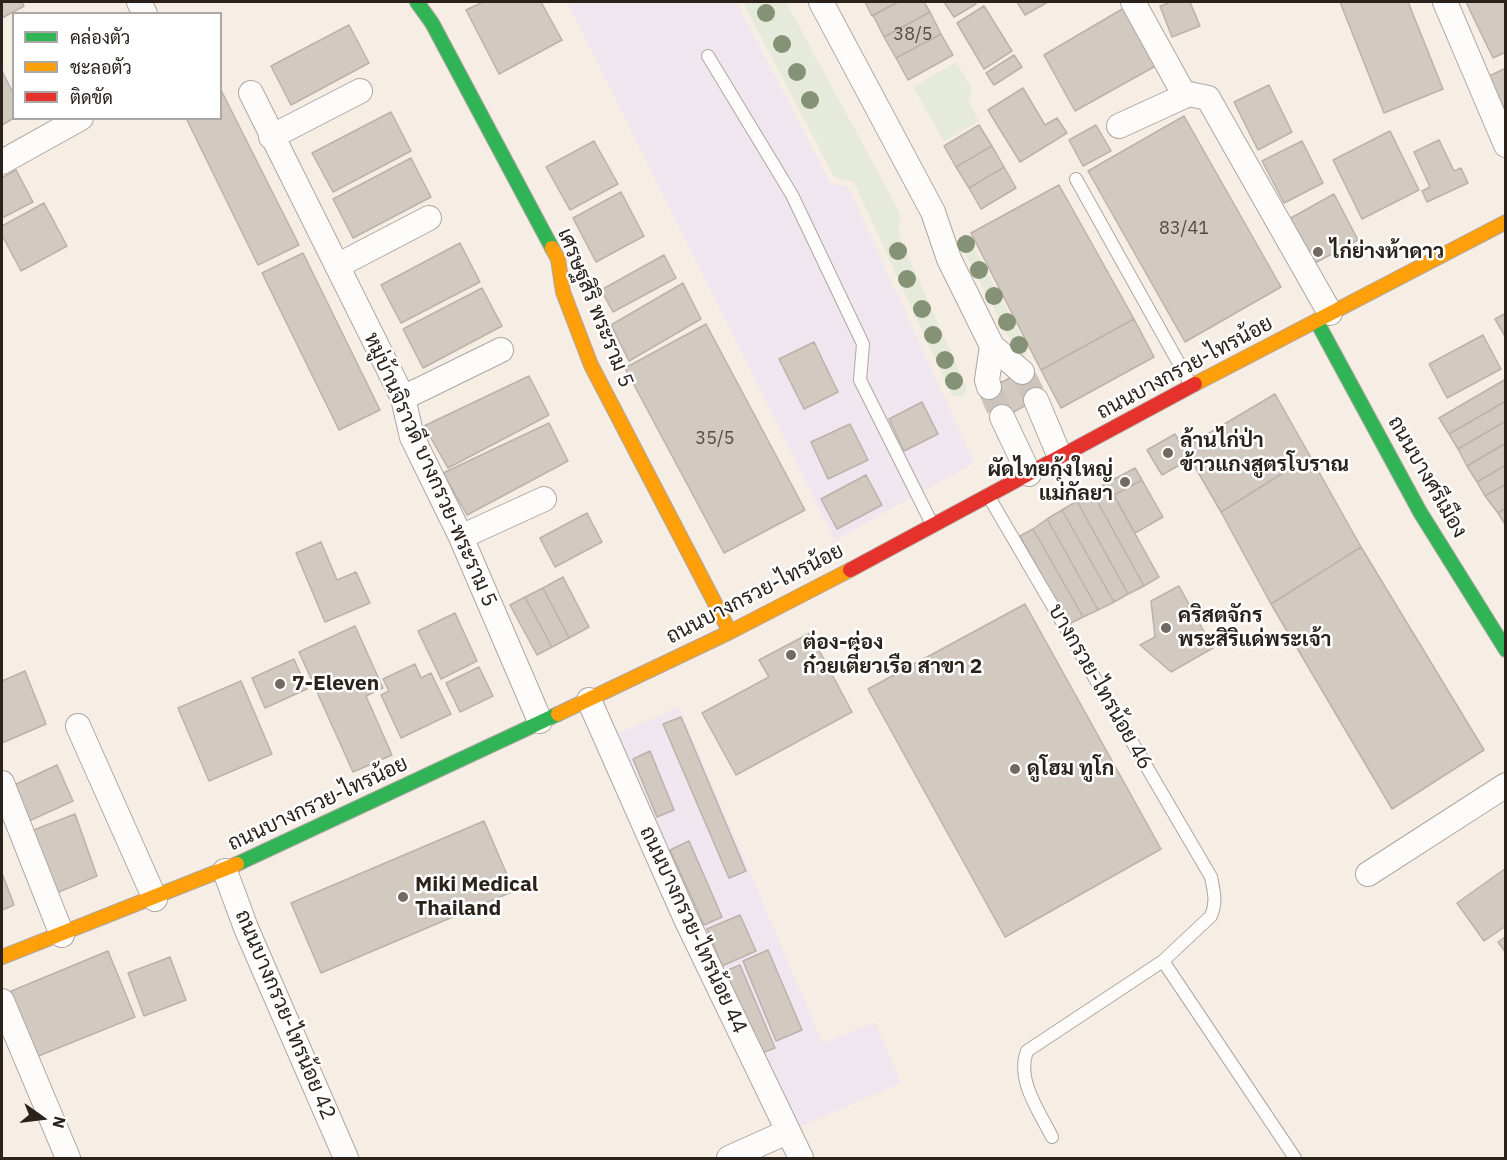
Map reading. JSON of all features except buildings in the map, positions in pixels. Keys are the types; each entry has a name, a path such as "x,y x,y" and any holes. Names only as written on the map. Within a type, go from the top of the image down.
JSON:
{"main road":[{"name":"เศรษฐสิริ พระราม 5","path":"417,2 432,23 558,259 563,292 591,365 730,632"},
{"name":"ถนนบางกรวย-ไทรน้อย","path":"2,957 225,871 730,632 989,497 1192,386 1441,259 1506,222"},
{"name":"ถนนบางศรีเมือง","path":"1324,317 1420,512 1506,650"}],"street":[{"path":"821,2 933,212 949,259 992,346 1022,372"},
{"path":"1133,2 1185,96"},
{"path":"1445,2 1506,145"},
{"path":"271,136 360,91"},
{"name":"หมู่บ้านจิราวดี บางกรวย-พระราม 5","path":"251,93 403,398 412,437 461,537 540,721"},
{"path":"1119,126 1189,94 1208,98 1324,317"},
{"path":"2,162 77,120"},
{"path":"336,266 429,218"},
{"path":"989,387 987,380 992,346"},
{"path":"403,398 501,350"},
{"path":"1036,400 1060,457"},
{"path":"1002,417 1029,474"},
{"path":"461,537 544,500"},
{"name":"ถนนบางกรวย-ไทรน้อย 44","path":"589,700 685,917 801,1158"},
{"path":"78,726 154,899"},
{"path":"1368,874 1506,785"},
{"path":"3,789 62,934"},
{"name":"ถนนบางกรวย-ไทรน้อย 42","path":"225,871 246,928 346,1158"},
{"path":"2,1001 69,1158"},
{"path":"729,1158 787,1132"}],"lane":[{"path":"708,56 792,195 863,344 860,380 933,526"},
{"path":"1076,179 1192,386"},
{"name":"บางกรวย-ไทรน้อย 46","path":"989,497 1211,877 1215,906 1211,916 1163,961"},
{"path":"1052,1137 1023,1076 1023,1062 1027,1051 1163,961 1295,1158"}],"shaded area":[{"path":"573,2 736,2 831,184 848,187 974,463 835,540 568,4"},
{"path":"743,2 786,2 900,213 899,236 967,388 963,397 952,396 854,182 834,177"},
{"path":"956,62 972,88 969,103 979,121 944,141 913,87"},
{"path":"965,234 1028,349 1025,357 1019,357 959,242"},
{"path":"679,707 823,1044 875,1022 901,1083 787,1132 617,734"}],"tunnel":[{"path":"1022,372 1036,400"},
{"path":"989,387 1002,417"}],"traffic: fast":[{"path":"417,2 432,23 552,248"},
{"path":"1317,322 1420,512 1506,650"},
{"path":"237,864 558,714"}],"traffic: slow":[{"path":"1195,384 1506,222"},
{"path":"552,248 558,259 563,292 591,365 730,632"},
{"path":"558,714 730,632 850,570"},
{"path":"2,957 237,864"}],"traffic: jam":[{"path":"850,570 1195,384"}],"place":[{"name":"ไก่ย่างห้าดาว","path":"1318,252"},
{"name":"ล้านไก่ป่า ข้าวแกงสูตรโบราณ","path":"1168,453"},
{"name":"ผัดไทยกุ้งใหญ่ แม่กัลยา","path":"1125,482"},
{"name":"คริสตจักร พระสิริแด่พระเจ้า","path":"1166,628"},
{"name":"ต่อง-ต่อง ก๋วยเตี๋ยวเรือ สาขา 2","path":"791,655"},
{"name":"7-Eleven","path":"280,684"},
{"name":"ดูโฮม ทูโก","path":"1015,769"},
{"name":"Miki Medical Thailand","path":"403,897"}]}
